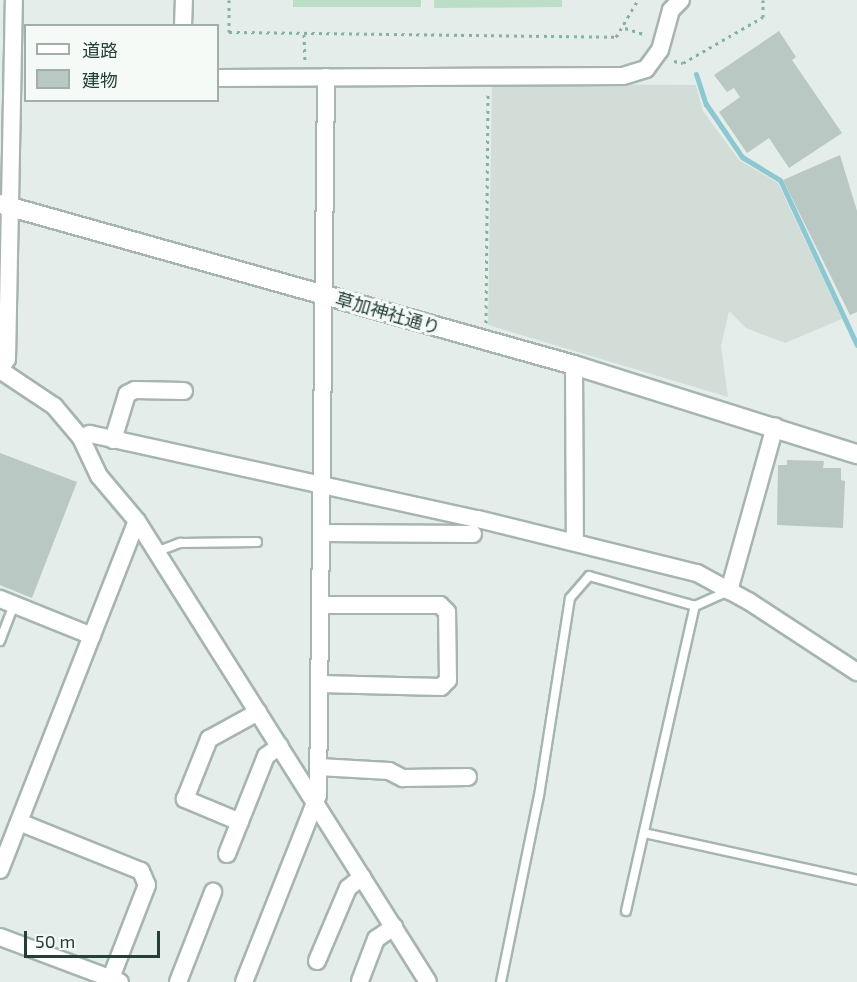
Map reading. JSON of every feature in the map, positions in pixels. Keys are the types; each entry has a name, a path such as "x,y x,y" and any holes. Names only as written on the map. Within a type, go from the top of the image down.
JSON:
{"street":[{"path":"14,0 13,76 5,205 7,359 0,370 54,406 81,438 99,476 136,520 428,982"},
{"path":"183,24 184,0"},
{"path":"219,78 623,76 646,69 670,10 681,0"},
{"path":"244,982 316,803 319,766 323,533 326,77"},
{"name":"草加神社通り","path":"5,205 574,365 775,426 857,454"},
{"path":"574,365 574,541"},
{"path":"113,440 127,394 135,390 184,392"},
{"path":"729,591 775,426"},
{"path":"81,438 90,434 574,541 697,573 857,672"},
{"path":"0,870 136,520"},
{"path":"323,533 452,539 474,534"},
{"path":"7,601 92,636"},
{"path":"319,684 441,687 448,680 447,612 440,605 321,605"},
{"path":"240,822 185,800 208,739 258,712"},
{"path":"227,854 266,756 280,746"},
{"path":"319,766 389,771 404,778 468,777"},
{"path":"0,937 111,980 147,885 141,871 19,822"},
{"path":"317,961 348,888 362,877"},
{"path":"178,982 213,892"},
{"path":"360,981 376,939 394,927"}],"lane":[{"path":"156,552 180,543 257,542"},
{"path":"501,982 539,796 570,598 589,576 695,606 729,591"},
{"path":"0,642 7,601"},
{"path":"626,911 695,606"},
{"path":"644,833 857,880"}],"path":[{"path":"229,0 229,32 616,37 625,28 638,0"},
{"path":"625,28 683,63 763,17 763,0"},
{"path":"304,34 305,77"},
{"path":"482,339 486,323 488,76"}],"shaded area":[{"path":"492,84 696,85 703,111 739,160 778,183 842,319 785,343 746,328 729,311 721,346 728,397 488,325"}],"green space":[{"path":"293,0 421,0 421,7 293,7"},
{"path":"434,0 562,0 562,7 434,8"}],"building":[{"path":"779,31 796,57 792,60 842,133 789,168 769,138 747,153 719,112 740,97 734,88 727,92 714,75"},
{"path":"840,155 857,211 857,312 850,315 783,180"},
{"path":"0,453 77,482 32,598 0,585"},
{"path":"787,460 824,461 823,468 841,468 841,480 845,481 843,528 777,525 778,465 787,465"}],"waterway":[{"path":"696,74 706,104 742,157 780,180 857,345"}]}
